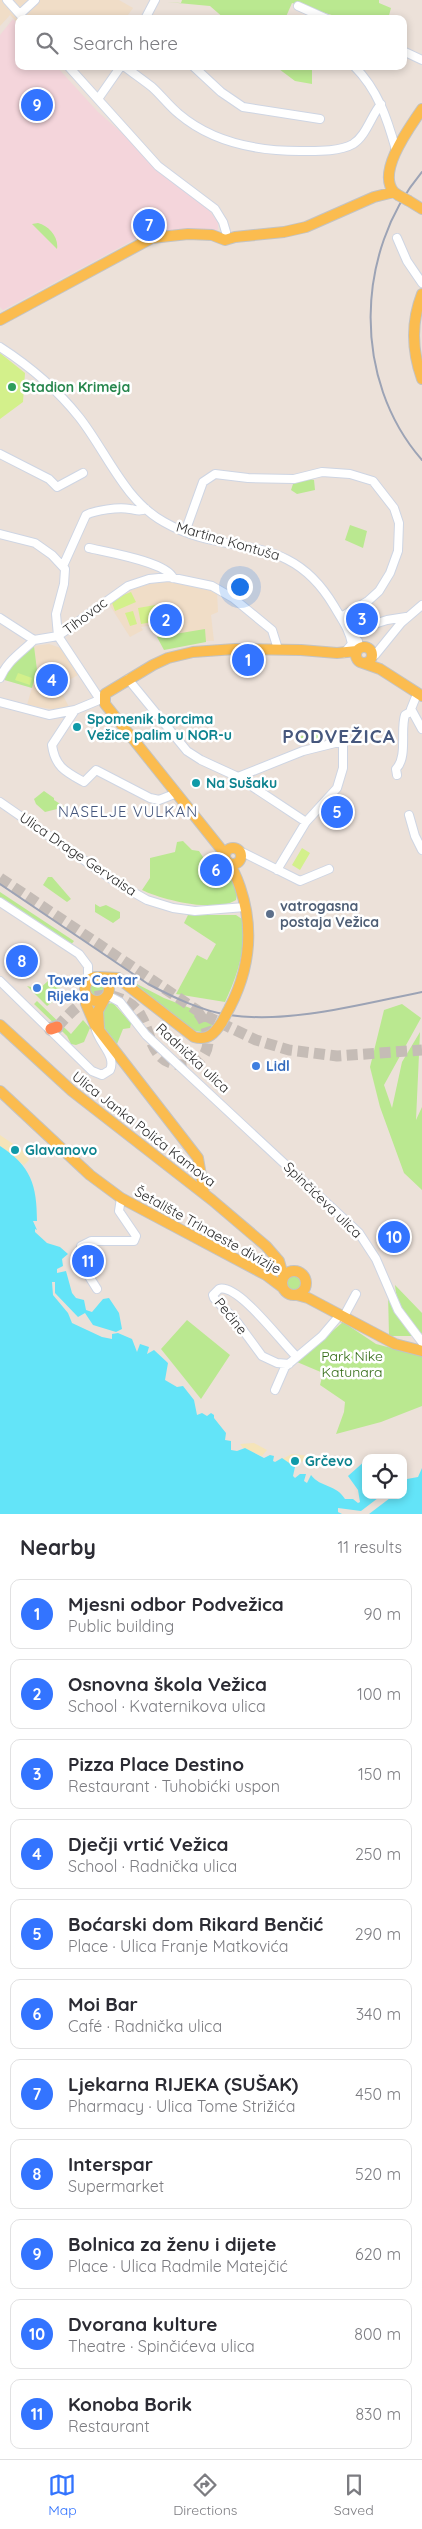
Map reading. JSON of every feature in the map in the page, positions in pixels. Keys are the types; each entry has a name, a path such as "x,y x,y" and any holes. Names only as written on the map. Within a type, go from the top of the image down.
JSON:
{"main road":[{"path":"422,109 396,150 389,174 389,184 396,194 422,209"},
{"path":"374,197 389,174"},
{"path":"0,320 152,238 175,235 224,234 248,237 306,226 374,197 396,194"},
{"path":"422,294 414,321 416,353 422,379"},
{"path":"235,858 214,840 101,698 108,691 128,679 168,658 193,652 278,649 340,653 359,656 370,662 374,656"},
{"path":"359,656 369,649 380,669"},
{"path":"359,656 420,695"},
{"name":"Radnička ulica","path":"122,980 194,1037 208,1037 215,1032 241,985 248,955 249,932 235,858"},
{"path":"122,980 113,976 93,979 85,992 86,1004 97,1027 200,1160 204,1194"},
{"name":"Radnička ulica","path":"85,992 93,1000 107,994 107,983 93,979"},
{"path":"97,1027 98,1011 107,994 115,981 122,980"},
{"name":"Ulica Janka Polića Kamova","path":"0,1025 72,1091 204,1194 297,1270"},
{"name":"Šetalište Trinaeste divizije","path":"0,1091 90,1175 121,1198 266,1275 282,1287"},
{"path":"190,1183 197,1178 201,1170"},
{"name":"Ulica Janka Polića Kamova","path":"273,1252 282,1265 283,1276"},
{"path":"324,1307 306,1284 303,1274 297,1270 289,1271 283,1276 282,1287 286,1293 297,1295 324,1307 395,1344 422,1352"},
{"path":"297,1295 303,1291 306,1284"}],"street":[{"path":"7,0 21,15"},
{"path":"23,15 35,0"},
{"path":"147,15 155,0"},
{"path":"298,6 318,15"},
{"path":"407,54 422,60"},
{"path":"72,70 158,166 209,203 220,215 224,234"},
{"path":"98,99 120,70"},
{"path":"129,70 152,87 178,114 207,133 236,143 278,150 317,151 345,147 354,143 362,135 381,104"},
{"path":"197,70 221,92 243,107 320,119"},
{"path":"358,70 370,84 381,104 396,150"},
{"path":"397,238 407,261 422,283"},
{"name":"Martina Kontuša","path":"0,347 50,383 79,417 125,485 146,509 166,524 185,532 261,548 286,558 322,586 349,632 358,641 359,656"},
{"path":"0,454 38,473 57,487 83,473"},
{"path":"185,532 203,482 209,476 221,474 248,478 294,479 322,472 350,474 373,481 394,508 399,524 396,559 385,582 374,597 340,617"},
{"path":"63,566 86,515 91,512 127,509 138,511 146,509"},
{"path":"0,534 35,543 63,566 66,575 57,606 58,636 101,698 75,710 52,715"},
{"path":"88,548 141,561 170,572 174,578 212,586 232,598 272,630 278,649"},
{"name":"Tihovac","path":"34,640 58,636 128,586 149,579 174,578"},
{"path":"374,656 406,617 422,605"},
{"path":"340,653 352,644 349,632 387,620 406,617"},
{"path":"0,618 34,640 4,668 0,678"},
{"path":"128,679 186,751 238,777 306,822"},
{"path":"397,774 396,769 402,761 403,721 405,715 412,711 420,695"},
{"path":"0,702 52,715 62,720 62,728"},
{"path":"75,710 52,745 60,769 84,782 96,770 150,798 160,800 177,793"},
{"path":"412,711 422,729"},
{"path":"238,777 303,751 343,741 343,768 337,788 306,822 277,870"},
{"name":"Ulica Drage Gervaisa","path":"0,802 117,883 148,900 173,908 195,911 245,907"},
{"path":"409,816 415,836 422,850"},
{"path":"235,858 277,870 300,881 329,869"},
{"path":"0,902 79,954 88,966 93,979"},
{"path":"0,981 54,1028 92,1071 102,1075 110,1070 111,1059 98,1037 97,1027"},
{"name":"Radnička ulica","path":"107,994 120,1002 146,1035 262,1141"},
{"name":"Spinčićeva ulica","path":"262,1141 359,1233 376,1259 398,1310 422,1342"},
{"name":"Šetalište Trinaeste divizije","path":"96,1289 80,1262 81,1246 91,1241 134,1241 136,1236 120,1211 121,1198"},
{"name":"Pećine","path":"289,1364 277,1363 262,1356 237,1322 214,1298 214,1293 222,1288 239,1298 270,1325 277,1337 296,1356"},
{"path":"275,1390 289,1364 341,1317 356,1294"}],"shaded area":[{"path":"0,0 119,0 133,8 128,15 15,15 15,20 10,15 0,26"},
{"path":"13,19 15,21 15,70 60,70 98,112 208,209 218,222 218,229 216,231 165,231 139,237 3,310 0,307 0,35"},
{"path":"166,581 180,581 217,591 218,612 211,615 214,641 159,640 154,625 141,627 143,630 130,637 107,601 128,588"},
{"path":"49,644 64,649 80,674 58,686 69,707 57,710 27,705 37,670 34,646"}],"green space":[{"path":"182,0 379,0 379,3 391,8 389,15 332,15 292,3 287,15 220,15 210,6 167,2 181,3"},
{"path":"280,70 312,70 312,84 295,81"},
{"path":"38,223 46,227 55,236 57,249 32,224"},
{"name":"Stadion Krimeja","path":"0,353 25,373 23,402 0,419"},
{"path":"314,480 315,490 297,494 291,490 294,481"},
{"path":"350,525 367,531 363,548 345,540"},
{"path":"131,592 136,602 115,611 111,600"},
{"path":"167,603 169,619 141,624 138,608"},
{"path":"133,611 137,624 130,626 125,613"},
{"path":"205,629 206,642 164,650 157,637"},
{"path":"34,646 37,670 32,688 1,679 7,669 24,651"},
{"path":"18,673 32,678 30,685 15,680"},
{"path":"317,732 319,738 301,744 298,737"},
{"path":"44,791 65,807 45,812 36,804 34,799"},
{"path":"183,841 192,850 199,851 217,878 229,873 237,894 236,900 227,904 216,905 189,904 162,898 142,890 150,878 150,858 175,852 177,842"},
{"path":"302,848 310,853 300,870 292,865"},
{"path":"48,877 52,877 71,899 67,902 43,885"},
{"path":"0,892 74,941 70,946 0,898"},
{"path":"95,904 100,907 106,905 120,912 120,918 113,923 95,912"},
{"path":"188,915 236,915 242,919 243,941 240,962 225,1002 176,994 197,955 207,960 216,944 184,923"},
{"path":"62,977 66,981 56,992 60,996 47,1006 27,986 39,989 48,981 52,985"},
{"path":"133,982 164,998 216,1018 213,1025 201,1032 192,1030"},
{"path":"94,983 100,983 104,990 100,997 94,997 90,993 90,987"},
{"path":"37,1001 71,1034 83,1020 90,1028 84,1042 76,1045 71,1044 67,1036 34,1004"},
{"path":"113,1003 131,1023 130,1028 123,1029 117,1044 100,1022 105,1004"},
{"path":"402,1004 421,1018 384,1085 392,1108 402,1062 420,1032 416,1120 422,1107 422,1190 404,1173 380,1107 370,1067 384,1010"},
{"path":"294,1272 302,1275 305,1283 302,1291 294,1294 286,1291 283,1283 286,1275"},
{"path":"395,1285 422,1313 422,1334 403,1312"},
{"path":"388,1293 413,1336 389,1336"},
{"path":"187,1320 230,1355 201,1399 161,1349"},
{"name":"Park Nike Katunara","path":"343,1322 376,1344 422,1356 422,1406 381,1422 336,1434 344,1412 345,1402 320,1385 323,1373 297,1362"}],"sand":[{"name":"Glavanovo","path":"0,1135 22,1150 29,1160 24,1165 0,1146"},
{"path":"254,1443 267,1450 262,1456 243,1448 240,1444"},
{"name":"Grčevo","path":"292,1454 309,1456 295,1467 282,1459"}],"water":[{"path":"0,1146 19,1161 30,1178 36,1197 37,1221 33,1221 37,1230 35,1229 35,1232 47,1243 60,1247 68,1254 62,1259 63,1266 57,1269 57,1273 66,1271 72,1293 76,1298 84,1300 86,1310 92,1312 103,1299 109,1298 119,1313 122,1329 116,1332 93,1325 85,1313 78,1317 55,1293 55,1282 52,1282 53,1295 68,1313 72,1323 102,1337 112,1339 112,1334 118,1333 132,1339 137,1352 140,1344 149,1347 147,1354 154,1350 168,1363 165,1380 177,1387 183,1386 194,1400 197,1415 202,1413 207,1416 211,1413 214,1415 214,1418 226,1433 225,1440 231,1441 231,1450 237,1451 245,1448 264,1458 270,1455 274,1456 273,1461 275,1462 282,1458 295,1467 293,1476 295,1478 300,1474 306,1474 304,1481 307,1483 311,1475 319,1482 333,1488 345,1499 353,1499 358,1503 360,1502 358,1490 348,1476 362,1464 362,1499 377,1499 361,1511 338,1508 338,1512 342,1514 0,1514"},
{"path":"422,1468 422,1514 369,1514 389,1499 407,1499 407,1479 418,1477"}],"tunnel":[{"path":"0,878 204,1015 256,1040 289,1050 337,1056 422,1050"},
{"path":"57,1027 85,1001 102,995 111,996 127,1002 137,1010 155,1049 164,1060 184,1065 194,1063 206,1051 208,1042 207,1032 197,1011"}],"railway":[{"path":"422,172 400,204 384,240 374,277 371,316 374,355 383,392 399,428 422,460"},
{"path":"0,884 148,984 187,1003 219,1013 252,1017 301,1015 422,992"}],"place":[{"name":"Bolnica za ženu i dijete","path":"37,105"},
{"name":"Ljekarna RIJEKA (SUŠAK)","path":"149,225"},
{"name":"Stadion Krimeja","path":"12,387"},
{"name":"Pizza Place Destino","path":"362,619"},
{"name":"Osnovna škola Vežica","path":"166,620"},
{"name":"Mjesni odbor Podvežica","path":"248,660"},
{"name":"Dječji vrtić Vežica","path":"52,680"},
{"name":"Spomenik borcima Vežice palim u NOR-u","path":"77,727"},
{"name":"Na Sušaku","path":"196,783"},
{"name":"Boćarski dom Rikard Benčić","path":"337,812"},
{"name":"Moi Bar","path":"216,870"},
{"name":"vatrogasna postaja Vežica","path":"270,914"},
{"name":"Interspar","path":"22,961"},
{"name":"Tower Centar Rijeka","path":"37,988"},
{"name":"Lidl","path":"256,1066"},
{"name":"Glavanovo","path":"15,1150"},
{"name":"Dvorana kulture","path":"394,1237"},
{"name":"Konoba Borik","path":"88,1261"},
{"name":"Grčevo","path":"295,1461"}],"district":[{"name":"PODVEŽICA","path":"339,736"},
{"name":"NASELJE VULKAN","path":"128,811"}]}
